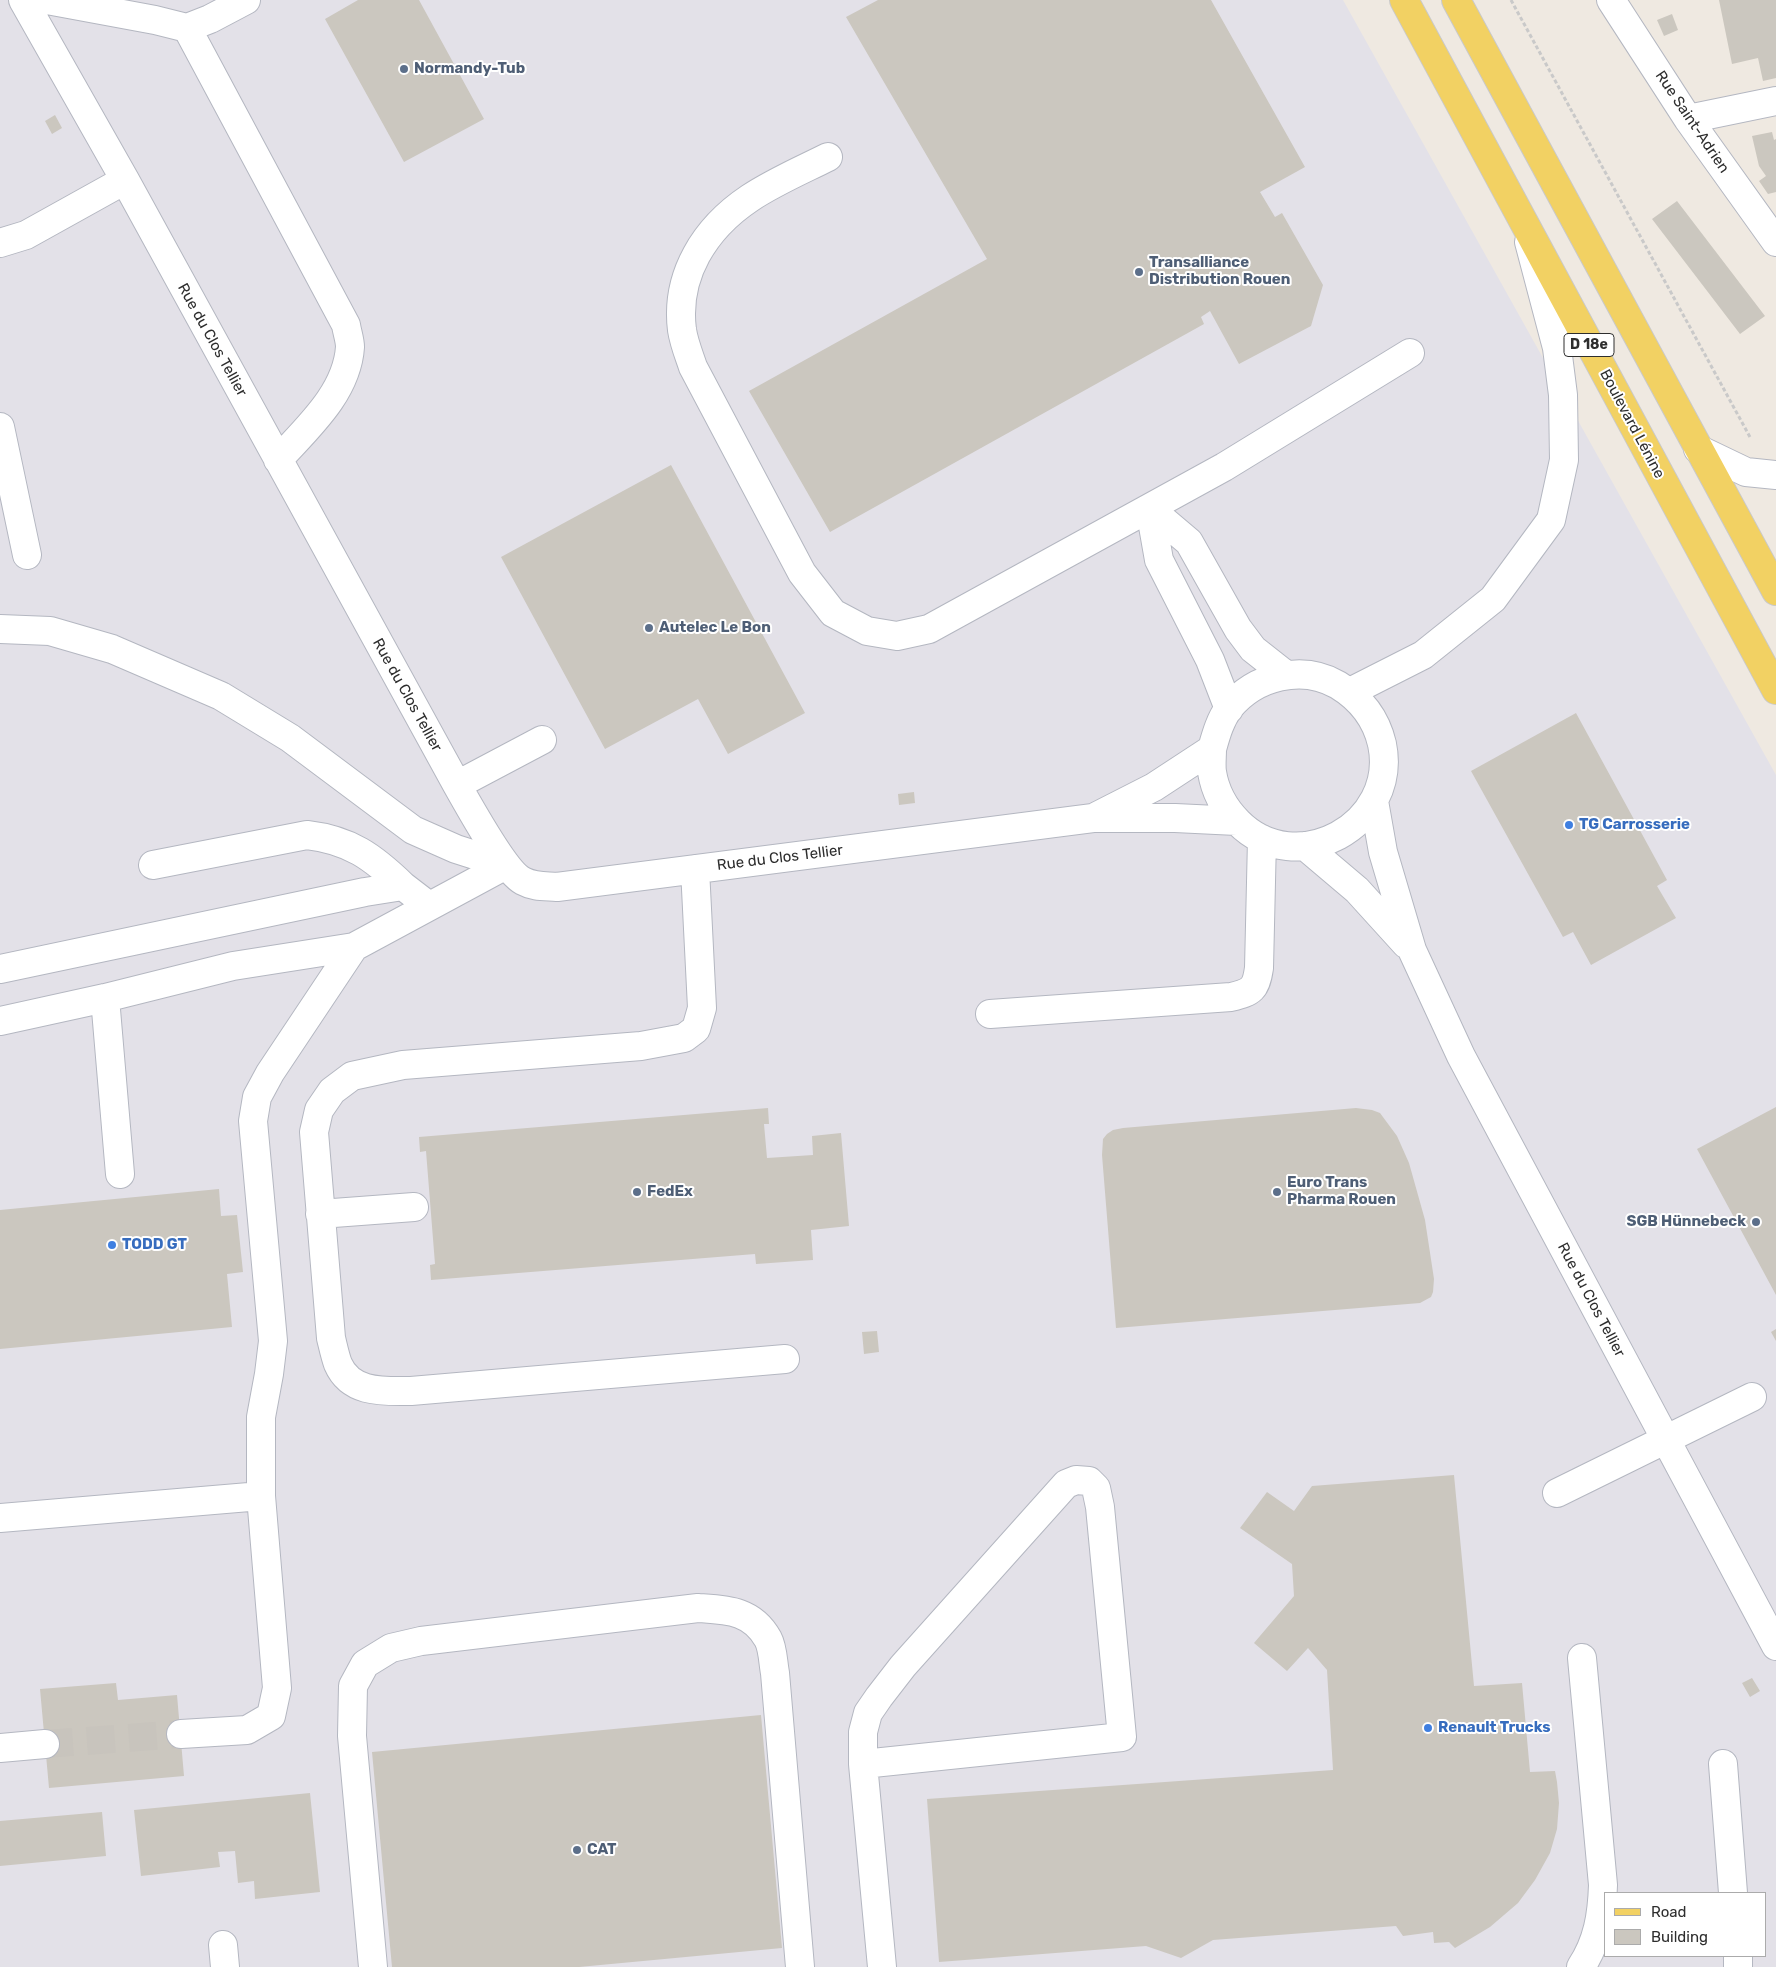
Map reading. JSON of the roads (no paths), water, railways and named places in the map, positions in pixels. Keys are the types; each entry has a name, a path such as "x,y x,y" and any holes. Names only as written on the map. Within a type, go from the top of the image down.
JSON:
{"main road":[{"name":"Boulevard Lénine","path":"1404,0 1776,690"},
{"name":"D 18e","path":"1456,0 1776,591"}],"street":[{"name":"Rue du Clos Tellier","path":"23,0 125,180 457,786 506,865 522,881 536,886 558,887 1092,818 1175,818 1237,821"},
{"path":"47,0 155,20 187,28 210,19 246,0"},
{"name":"Rue Saint-Adrien","path":"1611,0 1688,119 1776,242"},
{"path":"187,28 346,324 350,346 347,367 336,391 317,418 278,460"},
{"path":"1688,119 1776,101"},
{"path":"828,157 750,198 710,232 690,267 682,298 682,331 693,367 802,573 832,613 867,632 898,636 929,629 1224,467 1410,353"},
{"path":"0,243 26,234 125,180"},
{"path":"1350,692 1423,655 1493,599 1551,520 1564,460 1563,395 1556,348 1525,226"},
{"path":"0,427 26,556"},
{"path":"1698,449 1746,472 1773,474"},
{"path":"1150,509 1189,542 1238,629 1253,649 1286,675"},
{"path":"1150,509 1159,560 1210,660 1229,708"},
{"path":"0,629 50,631 112,649 221,696 290,738 413,830 456,849 506,865"},
{"name":"Rue du Clos Tellier","path":"1286,675 1309,675 1331,681 1350,692 1367,709 1379,730 1384,754 1382,778 1374,801 1361,818 1345,833 1326,842 1305,846 1283,846 1262,839 1244,828 1229,813 1218,794 1212,772 1212,750 1218,728 1229,708 1245,692 1264,681 1286,675"},
{"path":"457,786 542,740"},
{"name":"Rue du Clos Tellier","path":"1092,818 1154,787 1212,750"},
{"name":"Rue du Clos Tellier","path":"1374,801 1383,852 1412,950 1461,1056 1776,1646"},
{"path":"153,865 307,835 327,838 354,847 379,863 403,886 429,906"},
{"path":"990,1014 1231,998 1248,993 1257,983 1259,968 1262,839"},
{"name":"Rue du Clos Tellier","path":"1305,846 1357,890 1412,950"},
{"path":"0,1021 105,998 233,966 354,947 506,865"},
{"path":"695,869 702,1008 696,1030 684,1038 641,1046 402,1065 352,1076 332,1091 319,1110 314,1132 331,1338 339,1365 352,1383 374,1390 421,1390 785,1359"},
{"path":"0,969 365,892 403,886"},
{"path":"180,1734 247,1730 271,1716 277,1688 261,1496 262,1417 273,1341 253,1130 257,1096 270,1073 354,947"},
{"path":"105,998 120,1174"},
{"path":"320,1214 414,1207"},
{"path":"1557,1493 1752,1397"},
{"path":"863,1764 1122,1736 1100,1507 1096,1488 1089,1480 1076,1480 1066,1484 903,1666 868,1714 863,1732 863,1764 882,1967"},
{"path":"0,1518 261,1496"},
{"path":"373,1967 352,1736 353,1686 365,1664 391,1648 421,1641 698,1608 732,1610 754,1621 769,1640 775,1673 800,1967"},
{"path":"1582,1658 1604,1885 1602,1912 1589,1964"},
{"path":"0,1748 45,1744"},
{"path":"1723,1764 1733,1892"}],"tunnel":[{"path":"45,1744 181,1734"}],"place":[{"name":"Normandy-Tub","path":"404,69"},
{"name":"Transalliance Distribution Rouen","path":"1139,272"},
{"name":"Autelec Le Bon","path":"649,628"},
{"name":"TG Carrosserie","path":"1569,825"},
{"name":"FedEx","path":"637,1192"},
{"name":"Euro Trans Pharma Rouen","path":"1277,1192"},
{"name":"SGB Hünnebeck","path":"1756,1222"},
{"name":"TODD GT","path":"112,1245"},
{"name":"Renault Trucks","path":"1428,1728"},
{"name":"CAT","path":"577,1850"}]}
